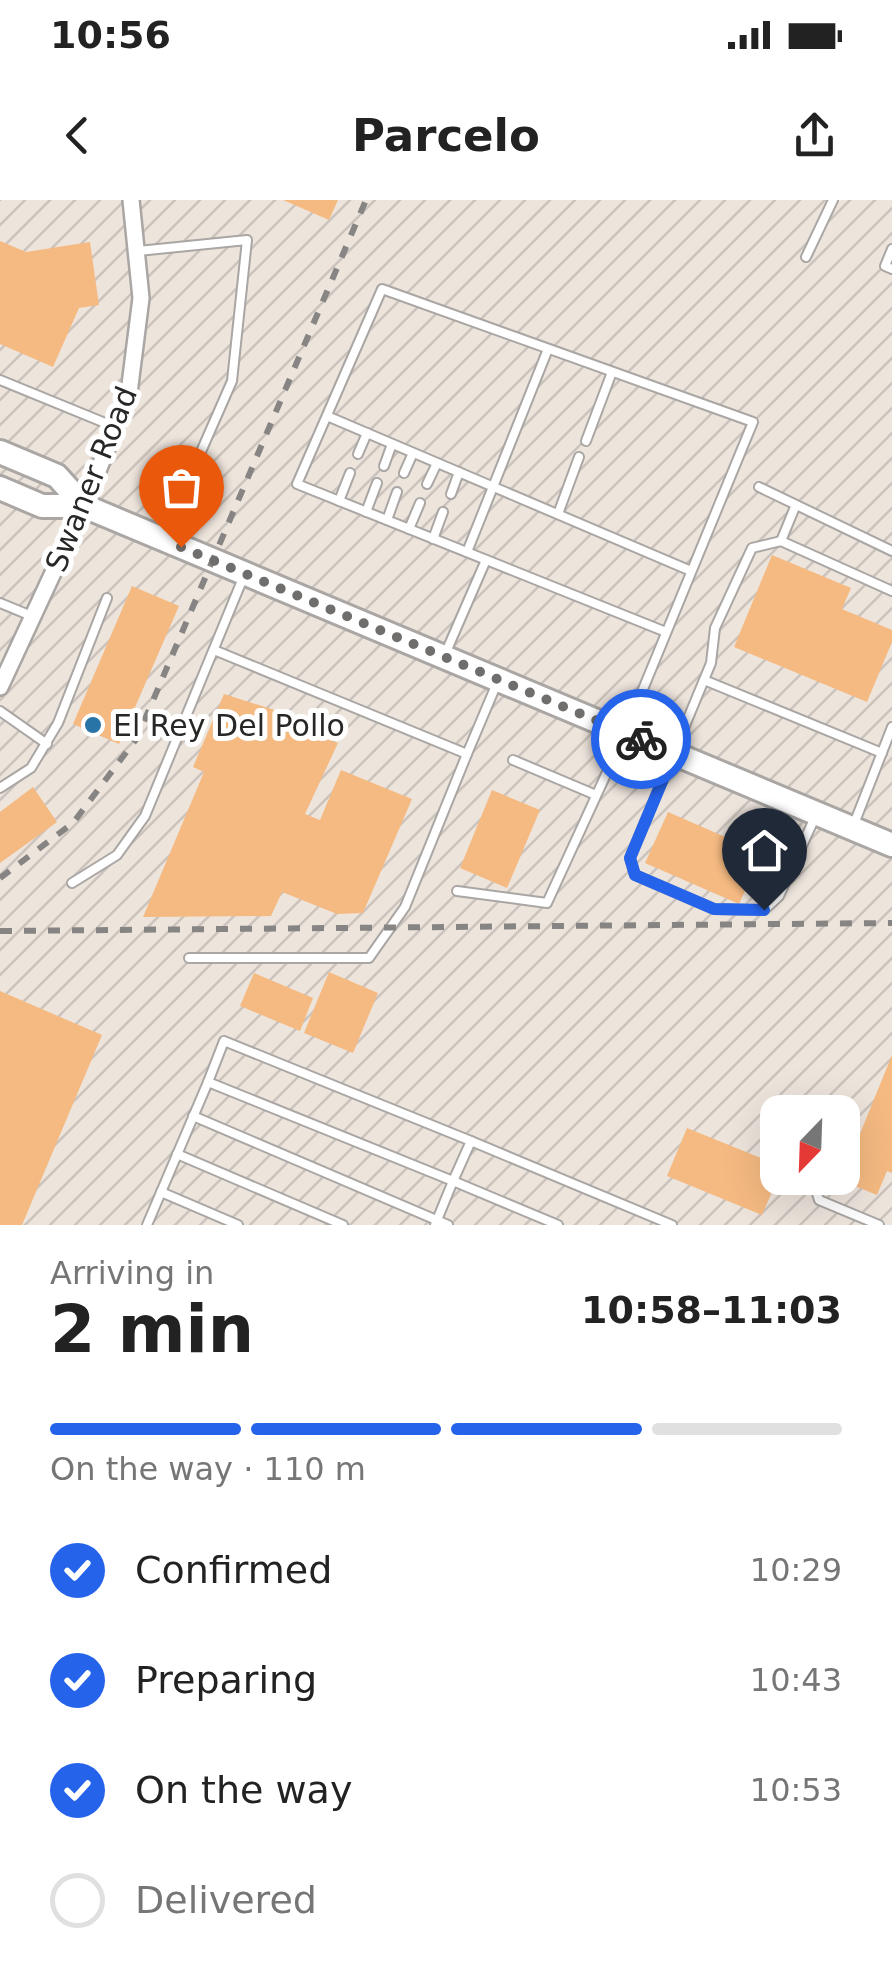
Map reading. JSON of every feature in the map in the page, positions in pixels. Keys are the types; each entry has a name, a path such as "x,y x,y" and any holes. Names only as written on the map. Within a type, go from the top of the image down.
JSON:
{"main road":[{"path":"0,452 58,476 84,506"},
{"path":"0,488 42,506 84,506 892,845"}],"street":[{"name":"Swaner Road","path":"0,687 84,506 129,392 140,331 132,200"}],"lane":[{"path":"806,258 833,200"},
{"path":"138,251 247,240 232,382 196,463"},
{"path":"892,249 885,266 892,269"},
{"path":"457,892 547,902 625,733 753,422 382,289 297,484 666,632"},
{"path":"467,552 548,349"},
{"path":"586,441 612,372"},
{"path":"0,380 116,427"},
{"path":"327,416 692,570"},
{"path":"358,454 366,433"},
{"path":"384,466 392,444"},
{"path":"404,473 413,453"},
{"path":"558,514 578,457"},
{"path":"428,484 437,463"},
{"path":"450,494 459,472"},
{"path":"338,501 350,473"},
{"path":"366,512 377,484"},
{"path":"759,488 892,551"},
{"path":"387,520 396,492"},
{"path":"409,529 420,502"},
{"path":"781,541 796,507"},
{"path":"433,539 443,512"},
{"path":"817,813 774,904 764,910 714,909 635,875 630,868 630,858 711,663 715,628 752,548 781,541 892,591"},
{"path":"444,658 486,560"},
{"path":"72,882 117,855 131,840 169,762 244,574"},
{"path":"0,788 31,768 47,744 108,598"},
{"path":"0,602 34,617"},
{"path":"214,650 467,754"},
{"path":"189,958 303,955 364,960 373,956 388,926 405,907 498,680"},
{"path":"704,680 882,753"},
{"path":"0,710 47,744"},
{"path":"852,828 892,727"},
{"path":"513,760 596,795"},
{"path":"147,1225 224,1041 672,1225"},
{"path":"208,1082 558,1225"},
{"path":"194,1116 448,1225"},
{"path":"436,1223 471,1141"},
{"path":"177,1154 343,1225"},
{"path":"161,1192 238,1225"},
{"path":"817,1195 819,1200 879,1225"}],"shaded area":[{"path":"0,200 892,200 892,1225 0,1225"}],"building":[{"path":"283,200 338,200 329,220"},
{"path":"0,241 26,252 90,242 99,305 79,308 53,367 0,344"},
{"path":"772,555 851,588 842,609 892,630 892,642 867,702 734,647"},
{"path":"132,586 179,606 119,744 73,724"},
{"path":"224,694 303,719 317,730 314,735 338,743 305,814 320,820 341,770 412,799 363,913 337,914 282,892 271,916 143,917 204,772 193,767"},
{"path":"33,787 57,822 0,863 0,812"},
{"path":"492,790 540,810 507,888 460,868"},
{"path":"668,812 762,853 739,904 645,863"},
{"path":"329,972 378,993 353,1053 304,1033"},
{"path":"254,973 313,998 300,1031 240,1006"},
{"path":"0,991 102,1035 22,1225 0,1225"},
{"path":"892,1055 892,1173 887,1171 877,1195 860,1188 860,1134"},
{"path":"687,1128 760,1158 760,1195 771,1195 762,1215 667,1176"}],"railway":[{"path":"0,878 73,823 137,738 366,200"},
{"path":"0,931 892,923"}],"way so far":[{"path":"181,547 641,739"}],"place":[{"name":"El Rey Del Pollo","path":"93,725"}],"route":[{"path":"641,739 674,753 630,858 635,875 714,909 764,910"}]}
